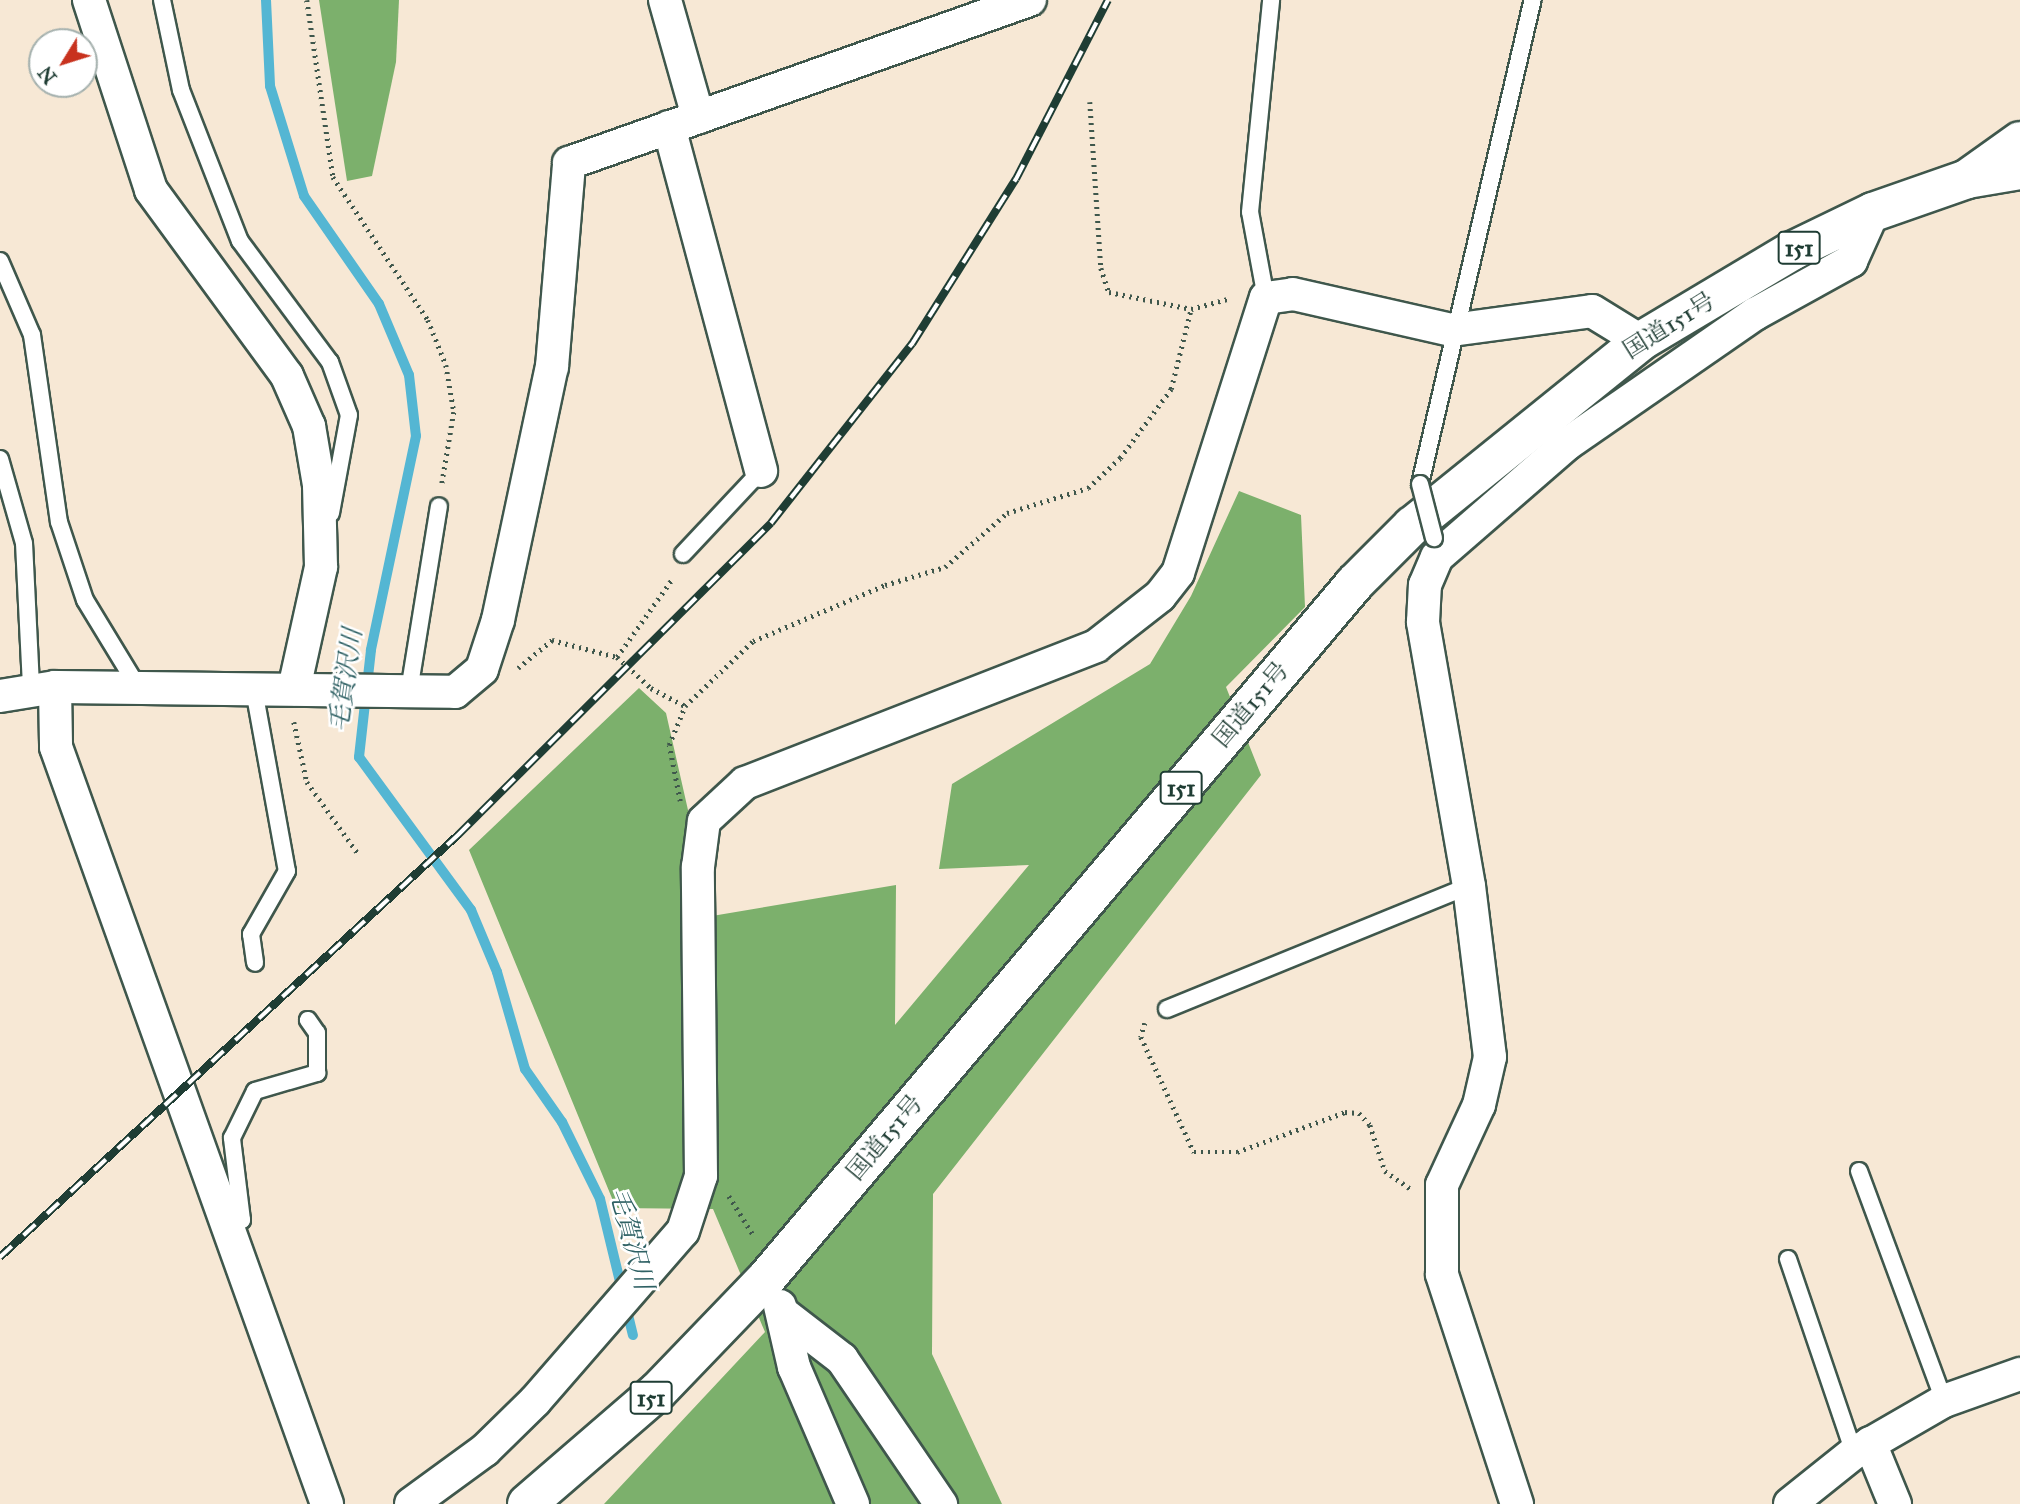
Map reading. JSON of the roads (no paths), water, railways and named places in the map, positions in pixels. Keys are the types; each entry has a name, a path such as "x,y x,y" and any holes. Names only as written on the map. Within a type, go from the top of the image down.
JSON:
{"main road":[{"path":"1967,179 2020,141"},
{"name":"国道151号","path":"527,1504 658,1391 765,1280 1355,583 1472,474 1642,341 1791,251 1873,212 1967,179 2020,170"}],"street":[{"path":"89,0 150,190 287,376 309,426 319,485 321,566 308,691"},
{"path":"665,0 684,122 761,471"},
{"path":"0,696 43,688 138,687 455,692 481,669 498,620 552,367 569,163 1030,0"},
{"path":"1517,1504 1442,1274 1442,1185 1479,1105 1490,1057 1469,887 1423,622 1425,585 1435,548 1578,437 1755,314 1851,261 1873,212"},
{"path":"411,1504 485,1450 595,1327 667,1253 683,1231 701,1176 700,854 704,821 745,783 1096,646 1160,596 1178,573 1253,297 1293,294 1452,330 1592,311 1642,341"},
{"path":"43,688 56,747 327,1504"},
{"path":"765,1280 785,1315 794,1367 853,1504"},
{"path":"785,1315 842,1359 941,1504"},
{"path":"1790,1504 1862,1448 1944,1401 2020,1374"},
{"path":"1862,1448 1895,1504"}],"lane":[{"path":"162,0 181,90 240,241 330,362 349,415 321,566"},
{"path":"1253,297 1250,212 1271,0"},
{"path":"1435,548 1420,484 1452,330 1533,0"},
{"path":"0,261 32,335 59,522 85,600 138,687"},
{"path":"0,459 24,543 43,688"},
{"path":"683,554 761,471"},
{"path":"403,691 439,506"},
{"path":"254,690 287,870 251,934 255,963"},
{"path":"1167,1009 1469,887"},
{"path":"229,1225 242,1220 232,1138 255,1091 317,1073 317,1033 308,1020"},
{"path":"1859,1171 1944,1401"},
{"path":"1788,1259 1862,1448"}],"waterway":[{"name":"毛賀沢川","path":"266,0 270,86 304,196 379,304 409,375 416,436 371,650 359,757 471,910 497,972 525,1069 562,1122 600,1199 633,1335"}],"railway":[{"path":"0,1257 458,835 771,523 912,344 1016,179 1108,0"}]}
